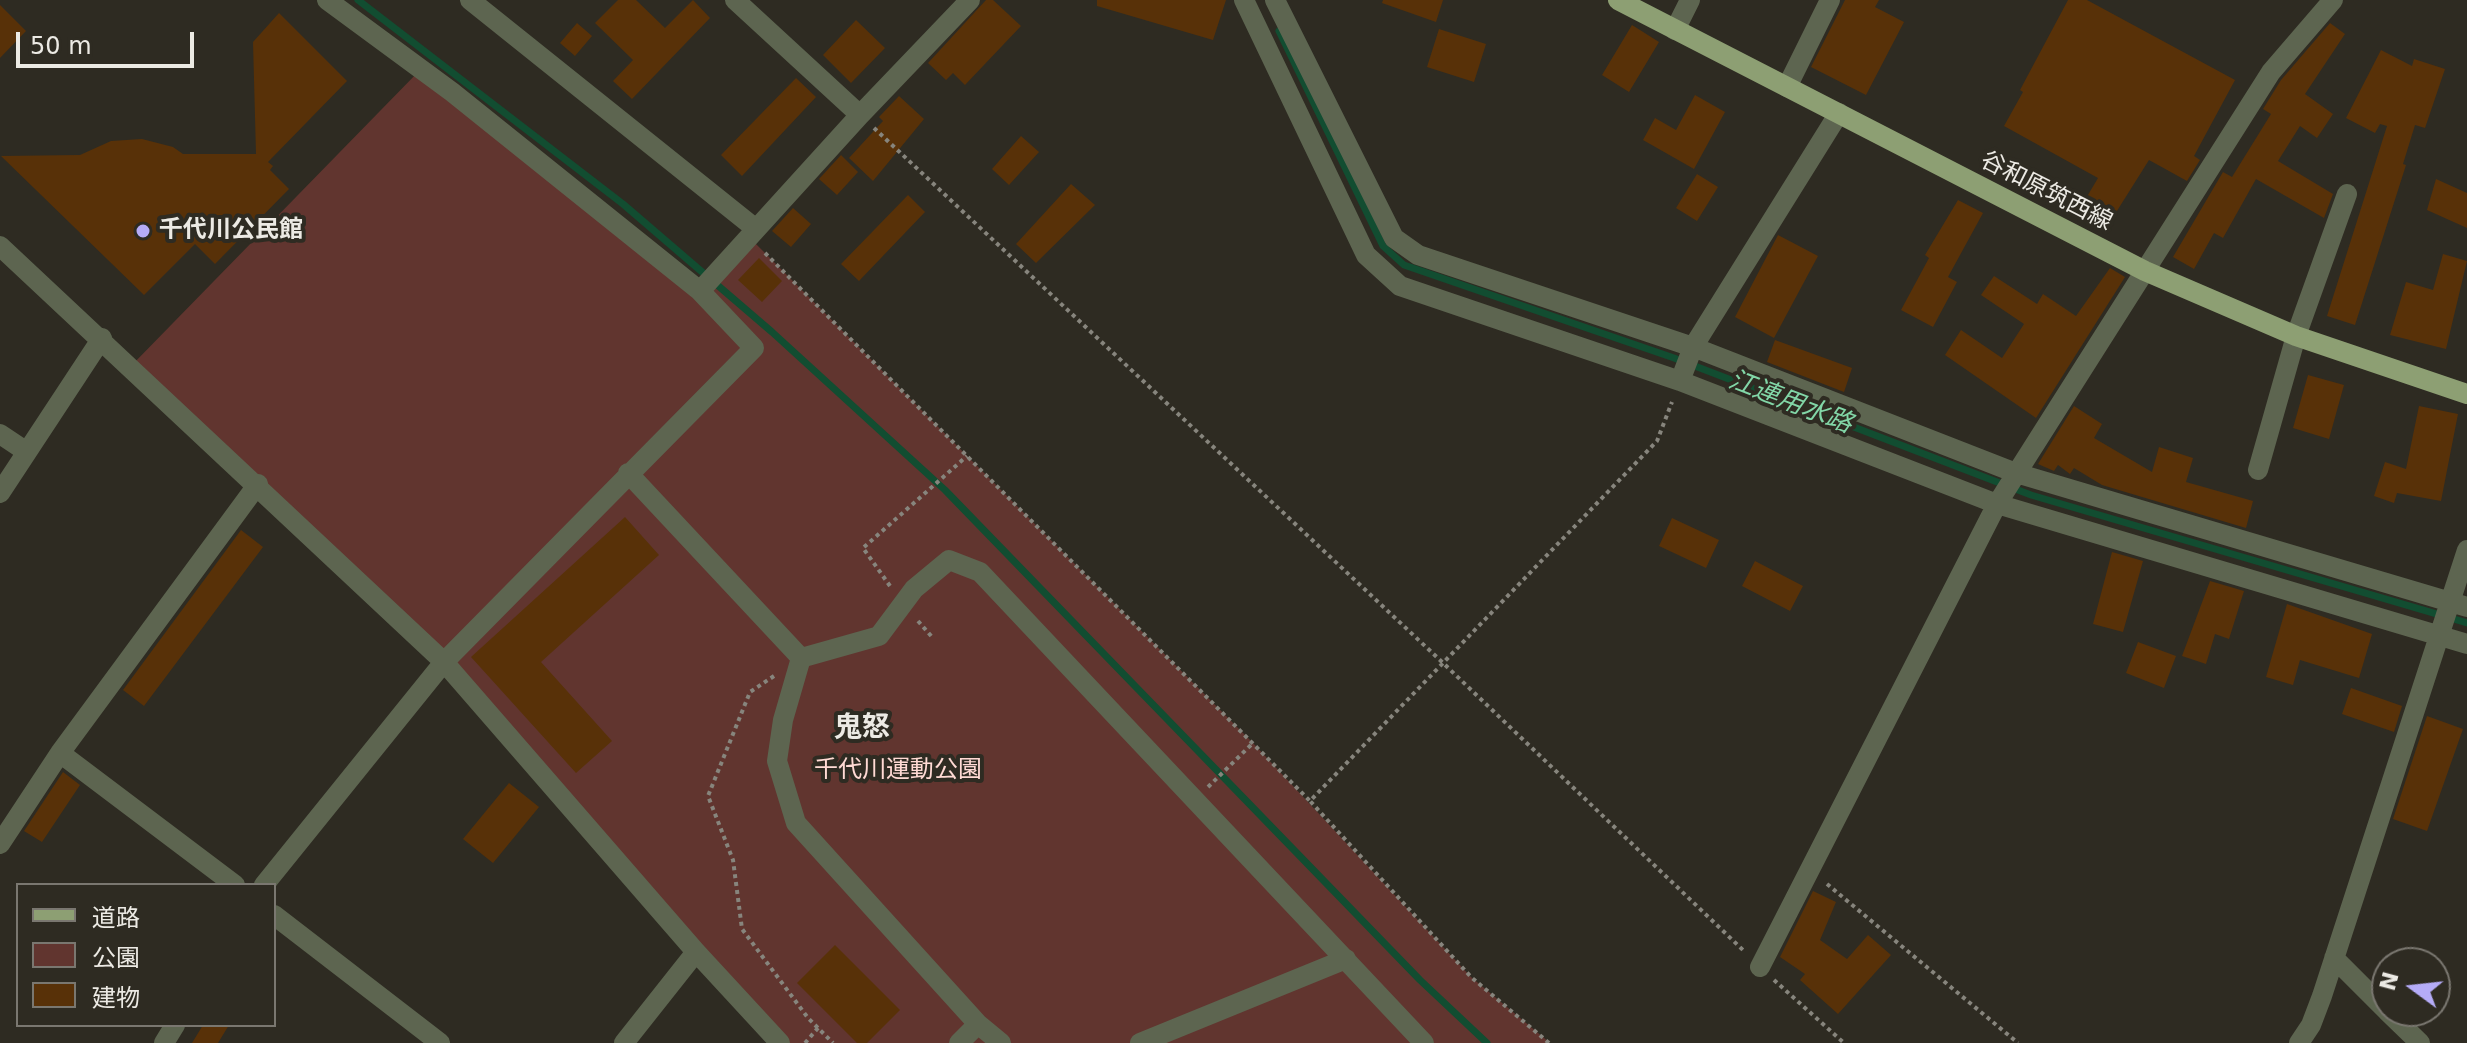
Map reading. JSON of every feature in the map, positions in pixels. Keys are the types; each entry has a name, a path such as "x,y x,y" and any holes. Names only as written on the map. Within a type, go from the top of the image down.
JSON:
{"main road":[{"name":"谷和原筑西線","path":"1618,0 2145,271 2296,336 2467,394"}],"street":[{"path":"266,883 444,662 754,348 700,291 452,92 327,0"},
{"path":"470,0 752,233"},
{"path":"735,0 860,115"},
{"path":"700,291 860,115 970,0"},
{"path":"1244,0 1370,220 1418,255 1693,347 2016,473 2459,604"},
{"path":"1275,0 1370,220 1366,255 1400,286 1680,381 1997,504 2467,644"},
{"path":"1675,30 1690,0"},
{"path":"1787,87 1830,0"},
{"path":"1760,967 1997,504 2271,72 2333,0"},
{"path":"1680,381 1693,347 1839,113"},
{"path":"2258,470 2296,336 2347,194"},
{"path":"0,246 258,484 444,662 696,952 780,1043"},
{"path":"0,493 102,338"},
{"path":"0,434 27,452"},
{"path":"628,473 801,658"},
{"path":"0,844 60,753 258,484"},
{"path":"2235,575 2245,541"},
{"path":"2299,1043 2311,1025 2441,636 2459,604 2467,550"},
{"path":"801,658 879,636 914,589 949,560 980,572 1424,1043"},
{"path":"801,658 783,720 777,761 796,823 978,1024 1001,1043"},
{"path":"60,753 232,883"},
{"path":"276,917 440,1043"},
{"path":"624,1043 696,952"},
{"path":"2334,958 2371,995"},
{"path":"1140,1043 1346,959"},
{"path":"959,1043 978,1024"},
{"path":"2404,1027 2420,1043"}],"path":[{"path":"860,115 1844,1043"},
{"path":"752,233 967,456 1310,801 1471,977 1549,1043"},
{"path":"1310,801 1657,441 1680,381"},
{"path":"932,637 903,604 863,548 967,456"},
{"path":"801,658 750,692 708,796 733,860 742,929 833,1043"},
{"path":"1195,800 1253,743"},
{"path":"1810,870 2018,1043"},
{"path":"805,1043 818,1028"}],"green space":[{"name":"千代川運動公園","path":"421,69 700,291 749,237 1253,743 1471,977 1550,1043 780,1043 444,662 131,366"}],"building":[{"path":"618,0 636,0 665,28 693,0 710,18 632,99 613,81 633,60 595,23"},
{"path":"986,0 993,0 1021,26 965,85 953,73 946,80 928,63"},
{"path":"1097,0 1226,0 1213,40 1097,6"},
{"path":"1383,0 1443,0 1436,22 1382,3"},
{"path":"1845,0 1879,0 1875,7 1904,22 1866,95 1811,67"},
{"path":"2068,0 2087,0 2235,80 2194,156 2200,160 2187,181 2149,160 2110,222 2082,205 2098,178 2004,126"},
{"path":"0,5 26,31 0,58"},
{"name":"千代川公民館","path":"279,13 347,81 268,162 273,166 270,170 289,189 215,264 195,244 144,295 1,156 80,155 111,141 142,139 173,147 183,154 256,154 253,42"},
{"path":"856,20 885,48 851,83 823,55"},
{"path":"577,23 592,36 575,56 560,43"},
{"path":"2330,23 2345,34 2305,94 2333,114 2317,138 2300,126 2278,161 2333,194 2324,218 2256,179 2223,238 2214,233 2194,269 2173,257 2223,172 2232,177 2271,114 2263,109 2281,80"},
{"path":"1632,25 1659,42 1629,92 1602,75"},
{"path":"1439,29 1486,44 1474,82 1427,67"},
{"path":"2381,50 2412,66 2414,59 2445,69 2425,128 2415,125 2403,164 2406,165 2355,325 2327,316 2387,126 2380,124 2375,133 2346,118"},
{"path":"796,78 816,97 742,176 721,155"},
{"path":"1695,95 1725,112 1694,169 1643,140 1655,118 1676,130"},
{"path":"899,96 924,119 873,181 849,158 883,121 879,117"},
{"path":"1021,136 1039,152 1009,185 992,169"},
{"path":"841,155 858,172 837,195 819,179"},
{"path":"1697,174 1718,187 1697,221 1676,208"},
{"path":"2436,179 2467,193 2467,228 2427,210"},
{"path":"1071,184 1095,205 1036,263 1016,244"},
{"path":"908,195 925,212 859,281 841,264"},
{"path":"1958,200 1983,213 1948,277 1957,282 1933,327 1901,310 1929,258 1925,255"},
{"path":"793,208 811,224 791,247 772,231"},
{"path":"1778,235 1818,256 1774,338 1735,317"},
{"path":"2443,254 2467,261 2446,349 2390,335 2406,282 2433,290"},
{"path":"759,258 782,281 762,302 738,280"},
{"path":"2110,268 2125,277 2036,418 1945,355 1961,330 2002,358 2024,324 1981,295 1994,276 2037,304 2043,294 2076,316"},
{"path":"1775,340 1852,368 1844,392 1767,362"},
{"path":"2308,375 2344,385 2329,439 2293,428"},
{"path":"2074,406 2102,424 2094,438 2152,472 2159,447 2193,458 2186,482 2253,501 2246,528 2102,485 2074,468 2070,474 2058,465 2054,471 2038,464"},
{"path":"2419,406 2458,414 2441,501 2397,493 2394,503 2374,496 2385,462 2406,469"},
{"path":"625,517 659,555 541,662 612,741 576,773 471,657"},
{"path":"1672,518 1719,540 1706,568 1659,546"},
{"path":"241,530 263,547 144,706 123,690"},
{"path":"2112,552 2143,561 2123,632 2093,624"},
{"path":"1755,561 1803,586 1790,611 1742,586"},
{"path":"2210,581 2244,591 2229,639 2215,634 2206,664 2182,656"},
{"path":"2287,604 2372,634 2359,678 2300,660 2293,685 2266,677"},
{"path":"2138,642 2176,656 2164,688 2126,673"},
{"path":"2351,688 2402,706 2394,732 2342,714"},
{"path":"2427,716 2463,729 2427,831 2393,819"},
{"path":"63,772 80,785 42,842 24,831"},
{"path":"509,783 539,807 493,863 463,839"},
{"path":"1813,891 1836,902 1820,940 1847,959 1868,935 1891,955 1838,1014 1800,980 1805,974 1780,957"},
{"path":"835,945 900,1010 867,1043 857,1043 797,983"},
{"path":"202,1027 228,1027 218,1043 192,1043"}],"waterway":[{"path":"358,0 623,204 772,332 945,490 1420,980 1487,1043"},
{"name":"江連用水路","path":"1279,31 1383,246 1404,265 1674,358 2031,495 2467,623"}],"place":[{"name":"千代川公民館","path":"143,231"}],"district":[{"name":"鬼怒","path":"862,729"}]}
